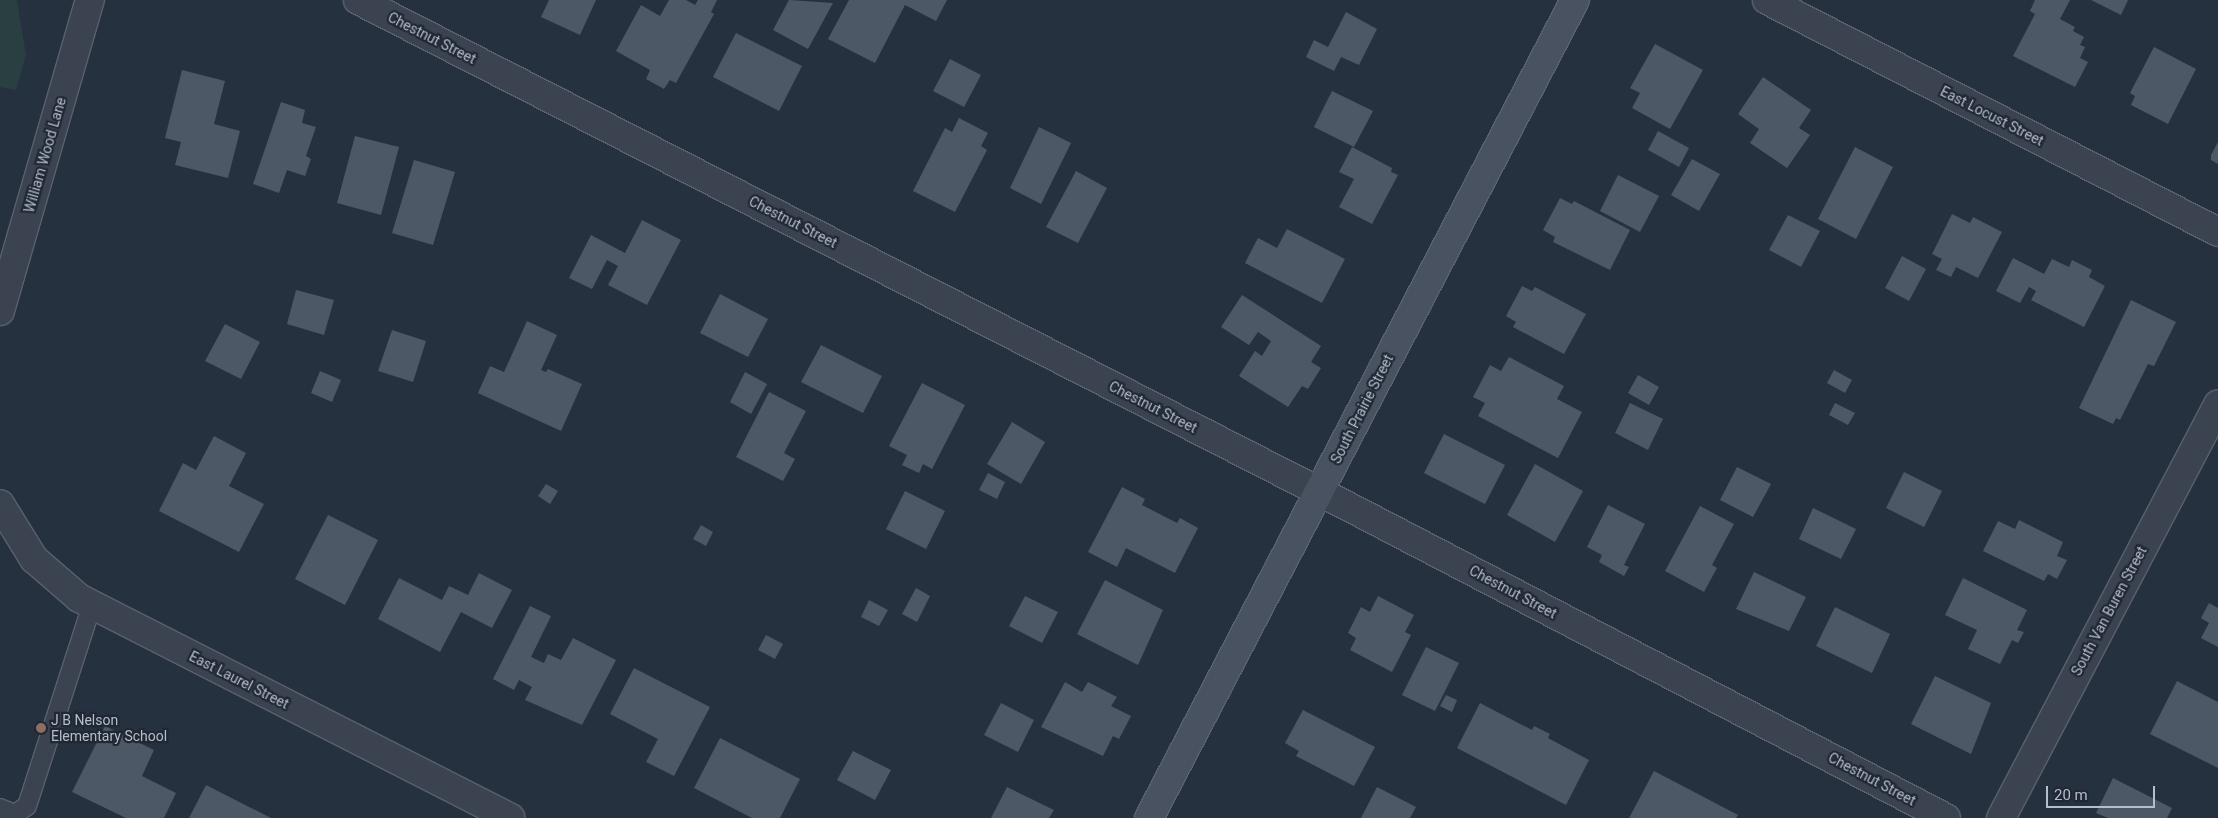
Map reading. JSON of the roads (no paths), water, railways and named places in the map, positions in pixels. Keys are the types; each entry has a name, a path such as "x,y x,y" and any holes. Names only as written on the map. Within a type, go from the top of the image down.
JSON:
{"street":[{"name":"William Wood Lane","path":"0,310 90,0"},
{"name":"Chestnut Street","path":"358,0 1320,492 1946,818"},
{"name":"South Prairie Street","path":"1149,818 1575,0"},
{"name":"East Locust Street","path":"1767,0 2218,232"},
{"name":"South Van Buren Street","path":"2001,818 2218,405"},
{"name":"East Laurel Street","path":"0,504 34,559 78,598 510,818"}],"lane":[{"path":"0,808 15,814 28,806 92,605"}],"place":[{"name":"J B Nelson Elementary School","path":"41,728"}]}
